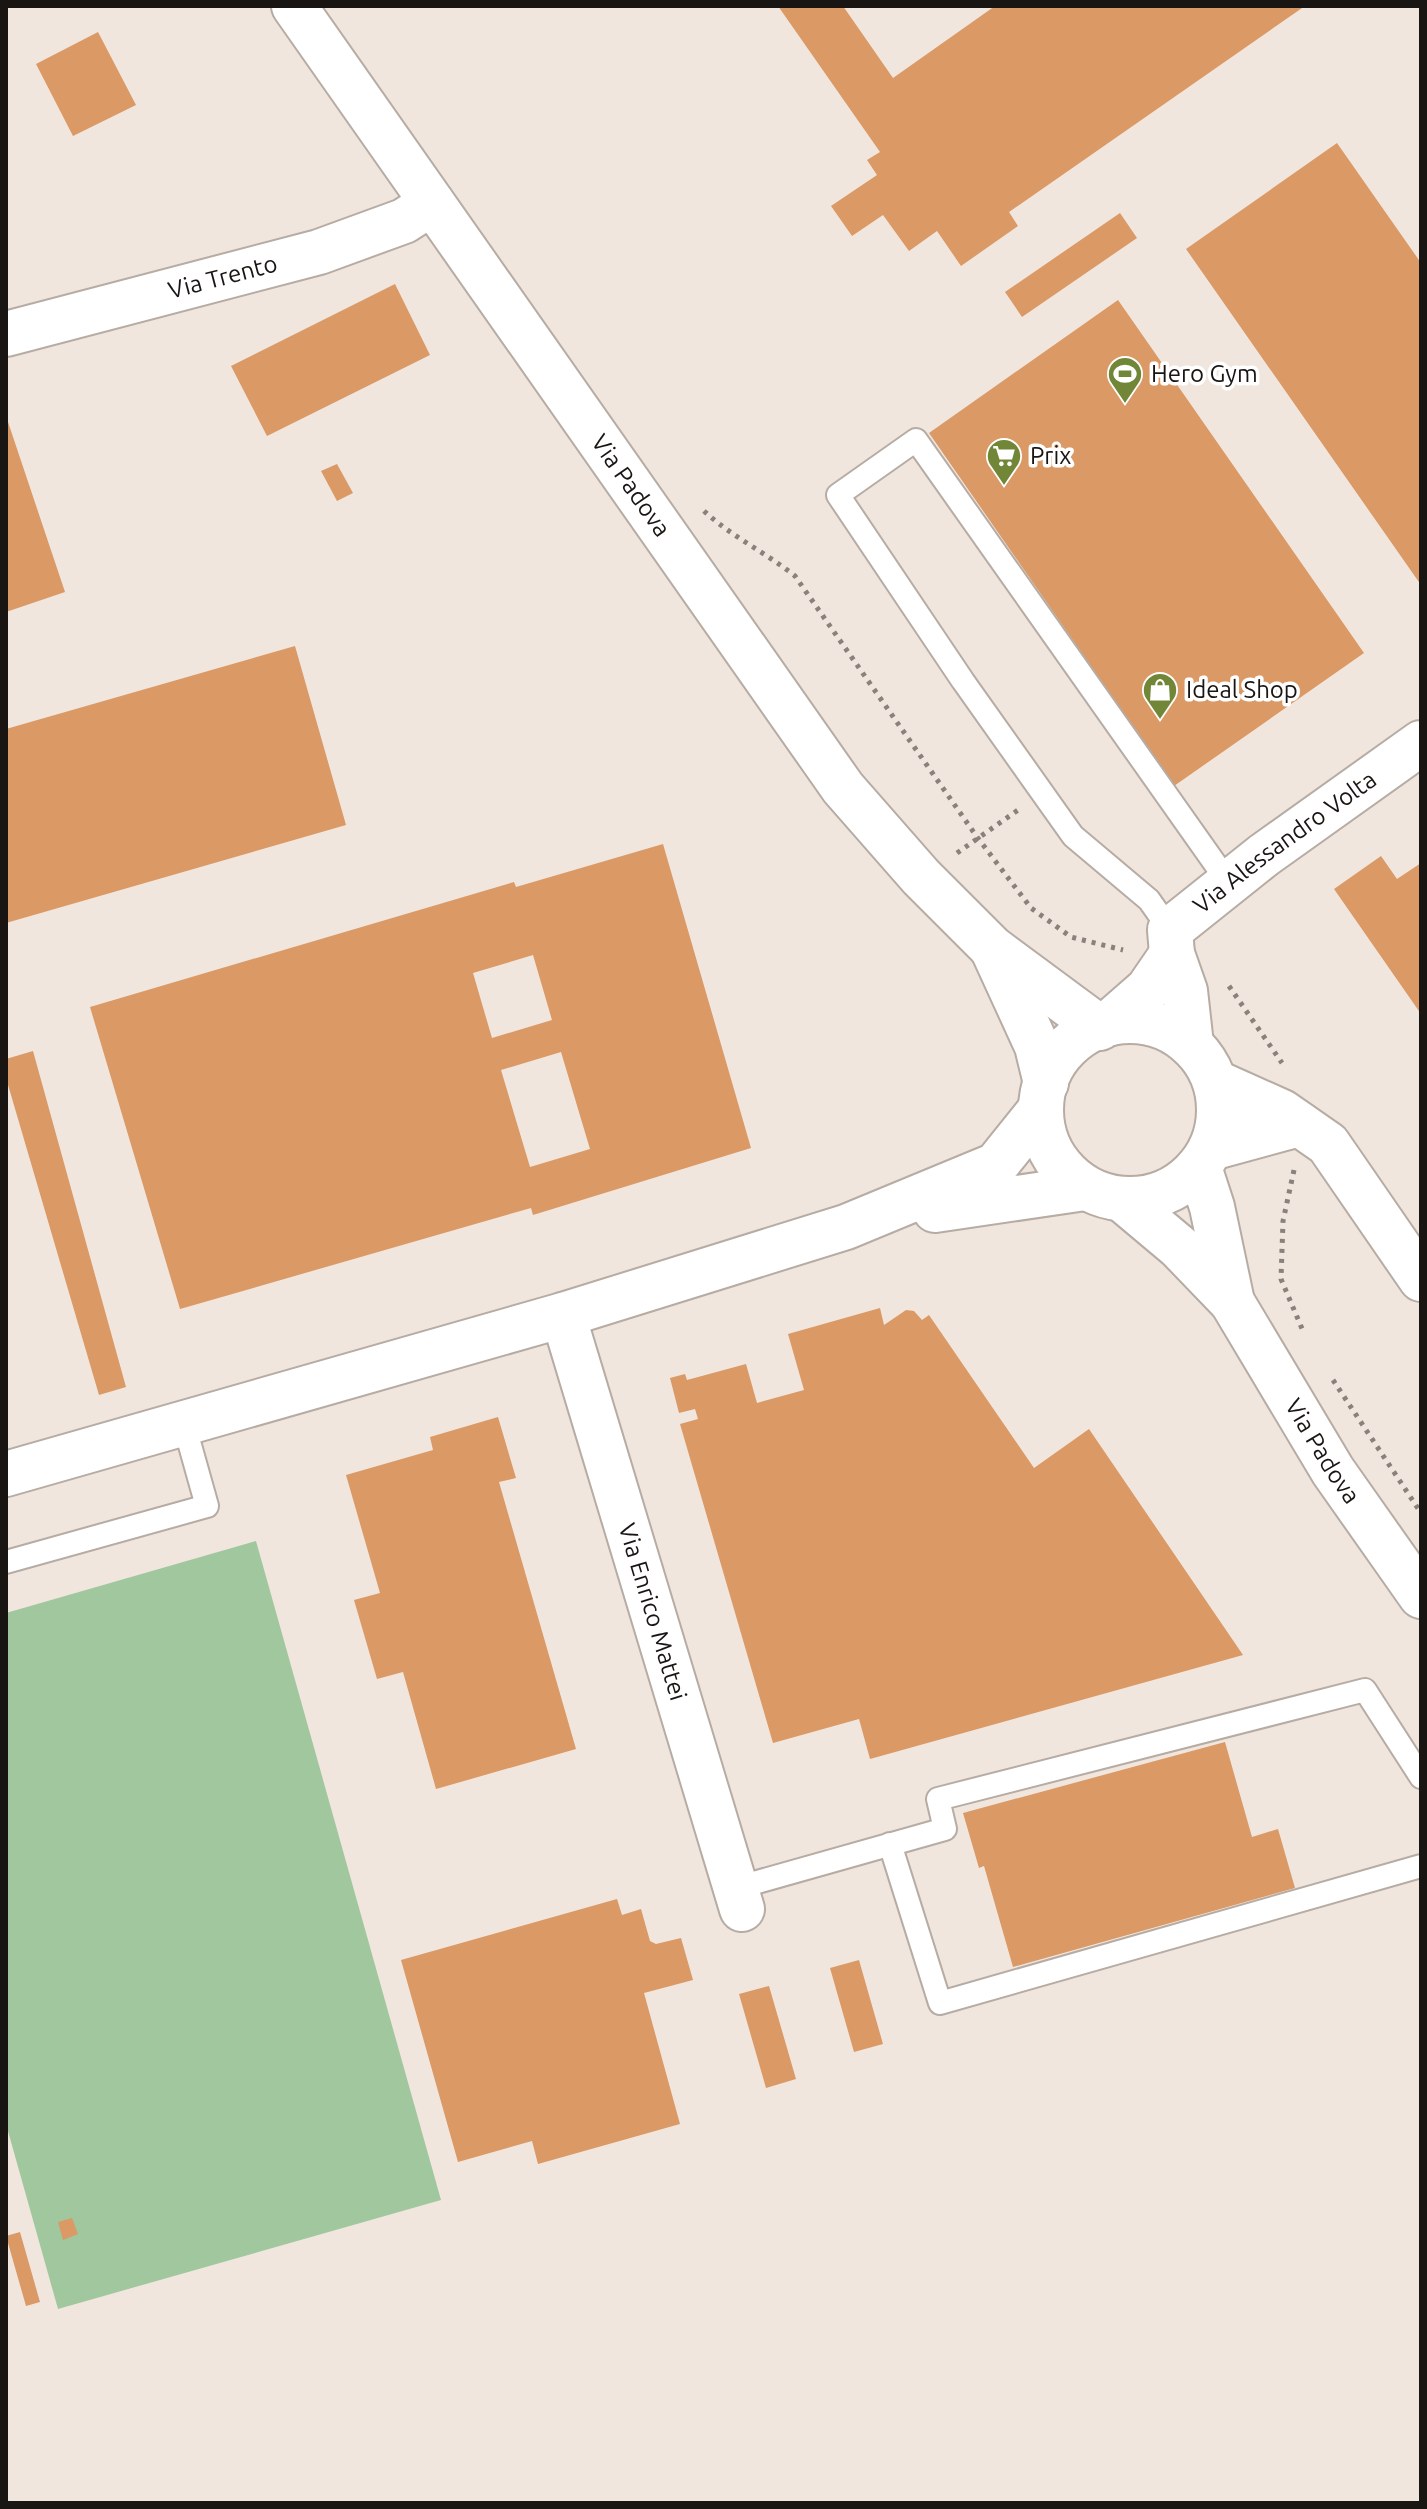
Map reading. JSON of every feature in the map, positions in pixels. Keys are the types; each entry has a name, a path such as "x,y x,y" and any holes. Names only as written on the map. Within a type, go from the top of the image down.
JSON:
{"street":[{"name":"Via Padova","path":"294,6 843,788 921,877 992,948 1104,1026"},
{"name":"Via Trento","path":"6,334 319,252 404,221 432,203"},
{"name":"Via Alessandro Volta","path":"1104,1026 1148,989 1171,942 1228,882 1421,743"},
{"path":"1171,942 1185,991 1191,1045"},
{"name":"Via Padova","path":"992,948 1037,1046 1044,1096"},
{"path":"6,1474 563,1315 846,1227 996,1165 1044,1096 1058,1059 1070,1045 1104,1026 1130,1021 1153,1024 1191,1045 1206,1062 1215,1082 1218,1127 1205,1158 1177,1186 1151,1197 1104,1194 1013,1196 846,1227"},
{"path":"1215,1082 1254,1098 1328,1144 1421,1279"},
{"path":"1044,1096 1043,1127 1052,1152 1069,1175 1104,1194"},
{"path":"1205,1158 1299,1124"},
{"name":"Via Padova","path":"1205,1158 1232,1302"},
{"name":"Via Padova","path":"1104,1194 1179,1247 1232,1302 1333,1471 1421,1596"},
{"name":"Via Enrico Mattei","path":"563,1315 739,1898"}],"lane":[{"path":"1171,942 1149,900 1073,836 963,681 838,495 916,440 1228,882"},
{"path":"6,1562 207,1506 184,1424"},
{"path":"739,1898 890,1844 945,1829 938,1799 1365,1690 1421,1777"},
{"path":"890,1844 940,2003 1421,1866"}],"path":[{"path":"702,509 729,535 774,560 795,576 977,837 1031,908 1071,937 1125,950"},
{"path":"947,861 1021,808"},
{"path":"1225,981 1285,1068"},
{"path":"1295,1167 1283,1221 1281,1279 1307,1342"},
{"path":"1325,1369 1421,1513"}],"green space":[{"path":"256,1541 441,2200 58,2309 6,2124 6,1613"}],"building":[{"path":"778,6 843,6 893,78 995,6 1305,6 1009,212 1018,226 961,266 937,231 909,251 883,215 852,236 831,206 877,175 867,160 880,152"},
{"path":"98,32 136,105 73,136 36,64"},
{"path":"1337,143 1421,263 1421,585 1186,249"},
{"path":"1120,213 1137,238 1022,317 1005,292"},
{"path":"395,284 430,355 267,436 231,366"},
{"path":"1118,300 1364,653 1174,786 929,433"},
{"path":"6,416 65,592 6,612"},
{"path":"337,464 353,493 337,501 321,471"},
{"path":"295,646 346,825 6,923 6,729"},
{"path":"663,844 751,1148 533,1215 531,1208 180,1309 90,1007 514,882 516,887","holes":["533,955 552,1020 492,1038 473,973","561,1052 590,1149 530,1167 501,1070"]},
{"path":"1381,856 1397,879 1421,863 1421,1014 1334,889"},
{"path":"33,1051 126,1387 99,1395 6,1078 6,1059"},
{"path":"880,1308 884,1325 906,1310 914,1311 922,1320 929,1315 1034,1468 1089,1429 1243,1655 870,1759 859,1719 773,1743 680,1424 698,1419 695,1409 679,1413 670,1378 685,1374 687,1380 746,1364 757,1403 804,1390 788,1334"},
{"path":"498,1417 516,1478 499,1482 576,1749 436,1789 403,1672 377,1679 354,1600 380,1593 346,1475 433,1450 430,1437"},
{"path":"1225,1742 1252,1837 1278,1829 1295,1888 1013,1967 984,1866 979,1868 963,1813"},
{"path":"617,1899 622,1915 641,1909 650,1941 656,1944 681,1938 693,1980 644,1993 680,2124 538,2164 532,2141 458,2162 401,1960"},
{"path":"859,1960 883,2044 854,2052 830,1968"},
{"path":"769,1986 796,2079 766,2088 739,1994"},
{"path":"72,2218 78,2234 63,2240 58,2222"},
{"path":"20,2232 40,2302 26,2306 6,2236"}],"place":[{"name":"Hero Gym","path":"1125,405"},
{"name":"Prix","path":"1004,487"},
{"name":"Ideal Shop","path":"1160,721"}]}
